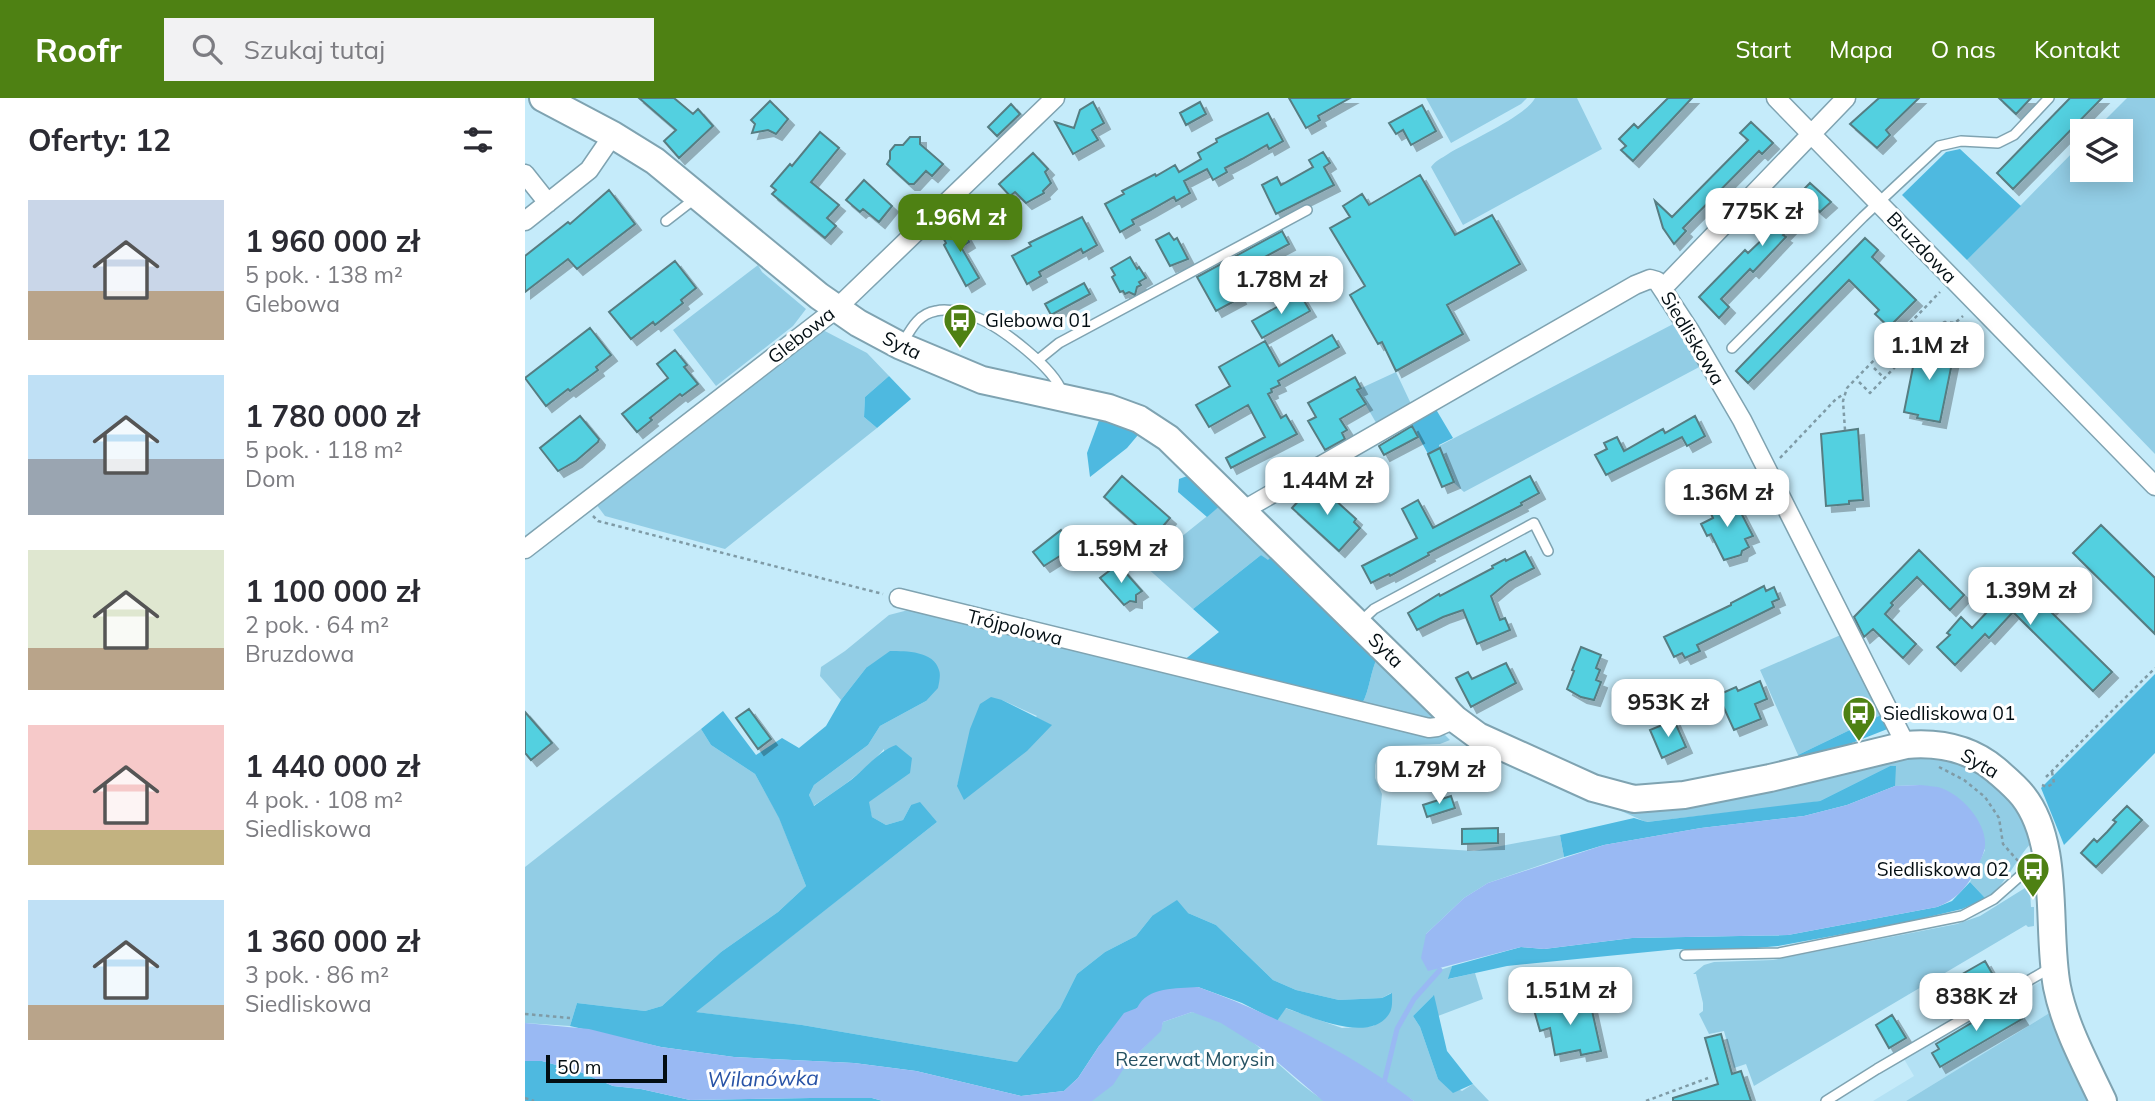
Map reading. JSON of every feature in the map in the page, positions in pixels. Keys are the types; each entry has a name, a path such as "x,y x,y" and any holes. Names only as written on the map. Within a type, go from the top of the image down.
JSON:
{"street":[{"name":"Syta","path":"543,98 655,161 836,309 901,346 982,380 1109,408 1139,419 1168,438 1455,719 1478,736 1593,788 1634,799 1684,794 1770,778 1906,745 1937,744 1965,751 1988,764 2024,797 2037,822 2047,860 2053,966 2065,1015 2103,1101"},
{"name":"Glebowa","path":"525,549 836,309 1055,98"},
{"name":"Bruzdowa","path":"1776,98 2155,486"},
{"path":"1663,288 1846,98"},
{"path":"525,222 589,170 613,135"},
{"path":"525,174 548,203"},
{"name":"Siedliskowa","path":"1242,511 1635,285 1650,279 1657,281 1742,420 1906,745"},
{"name":"Trójpolowa","path":"899,598 1429,728 1445,725 1455,719"}],"lane":[{"path":"1732,348 1939,146 1961,141 1999,143 2014,135 2049,98"},
{"path":"666,221 698,196"},
{"path":"1038,360 1059,343 1307,210"},
{"path":"901,346 916,321 937,311 978,317 1038,360 1057,380 1063,397"},
{"path":"1358,623 1374,609 1534,523 1548,551"},
{"path":"1685,955 1779,953 1962,916 1994,900 2028,869 2047,860"},
{"path":"1826,1101 2053,966"}],"path":[{"path":"1845,430 1844,394 1847,388 1940,292"},
{"path":"1930,344 1935,326 1945,321 1955,323 1963,316"},
{"path":"1859,382 1870,393 1900,363 1914,364"},
{"path":"1874,368 1884,378"},
{"path":"1772,467 1836,399 1844,394"},
{"path":"582,503 598,521 899,598"},
{"path":"2046,777 2155,668"},
{"path":"1936,761 1942,770 1964,780 1985,797 1999,818 2003,844 2017,860"},
{"path":"2040,785 2047,787 2054,783 2052,771"},
{"path":"525,1014 570,1018"},
{"path":"1646,1101 1708,1078"},
{"path":"525,1098 534,1101"}],"shaded area":[{"path":"1960,149 2021,206 1967,260 1902,195 1946,152"},
{"path":"889,376 911,399 877,428 864,417 865,397"},
{"path":"1434,406 1453,438 1439,445 1440,449 1428,454 1410,421"},
{"path":"1101,415 1138,435 1127,448 1090,477 1087,453"},
{"path":"1190,475 1221,505 1207,517 1178,492 1179,479"},
{"path":"1261,555 1268,560 1273,555 1378,656 1362,704 1183,661 1219,632 1193,609"},
{"path":"890,651 919,653 931,659 940,672 938,688 926,701 880,726 868,745 814,785 809,795 814,806 851,780 884,751 896,745 912,758 910,773 869,802 872,817 886,825 903,820 911,805 920,802 937,822 696,1012 802,1025 1017,1062 1060,1008 1077,974 1105,952 1136,936 1152,916 1177,900 1188,913 1216,925 1273,980 1296,990 1339,1000 1382,998 1392,993 1389,1014 1380,1023 1355,1028 1325,1022 1286,1008 1277,1021 1242,1003 1198,987 1137,1008 1099,1046 1078,1078 1064,1091 1021,1096 916,1071 854,1063 734,1057 661,1047 570,1026 577,1003 645,1011 662,1006 721,952 778,912 806,886 779,818 755,774 711,745 701,729 723,711 756,755 782,738 799,748 826,726 841,700 866,668"},
{"path":"2155,674 2155,753 2064,845 2041,788"},
{"path":"991,697 1052,725 1027,751 964,800 957,786 970,729 980,704"},
{"path":"1883,714 1890,728 1824,754 1800,759 1798,755"},
{"path":"1890,766 1896,766 1895,786 1847,805 1804,816 1701,828 1604,845 1564,857 1560,835 1634,818 1647,822 1820,801"},
{"path":"1970,882 1986,899 1962,909 1903,923 1778,946 1724,951 1678,949 1507,966 1448,979 1452,966 1521,947 1544,949 1632,938 1788,935 1937,907 1952,901"},
{"path":"2040,982 2051,1012 1906,1101 1873,1101 1914,1076 1904,1059 2013,994 2015,997"},
{"path":"1434,995 1447,1051 1473,1084 1453,1093 1438,1079 1420,1027 1413,1016"},
{"path":"525,1061 542,1061 578,1071 613,1086 690,1100 872,1098 883,1101 525,1101"}],"green space":[{"path":"1426,98 1527,98 1521,104 1451,143"},
{"path":"1535,98 1577,98 1602,149 1463,225 1431,167 1448,154 1509,121"},
{"path":"2127,98 2155,98 2155,454 1967,260 2070,155 2070,182 2133,182 2133,119 2106,119"},
{"path":"758,265 762,272 806,309 793,326 716,386 673,330"},
{"path":"1677,322 1703,365 1464,492 1454,483 1439,446"},
{"path":"821,329 867,353 889,376 865,397 864,417 877,428 725,549 605,516 596,504"},
{"path":"1396,372 1412,406 1378,426 1357,390"},
{"path":"1221,505 1275,553 1268,561 1261,555 1193,609 1145,566"},
{"path":"916,608 1444,734 1450,740 1440,744 1389,746 1377,758 1375,778 1382,794 1377,845 1474,851 1560,835 1564,857 1488,883 1464,898 1426,934 1440,970 1452,966 1449,979 1475,973 1483,999 1438,1016 1433,996 1413,1016 1420,1027 1438,1079 1462,1091 1473,1084 1489,1101 1414,1101 1334,1050 1277,1021 1285,1008 1342,1028 1374,1026 1391,993 1382,998 1339,1000 1296,990 1273,980 1216,925 1188,913 1152,916 1136,936 1105,952 1077,974 1060,1008 1017,1062 802,1025 695,1012 937,822 911,805 903,820 886,825 872,817 868,802 886,789 884,749 860,773 813,806 809,795 814,785 868,745 880,726 926,701 866,668 841,700 820,676 821,667 889,615","holes":["1002,700 1037,716 957,786 964,764"]},
{"path":"1843,634 1883,714 1798,755 1760,670"},
{"path":"1378,656 1432,712 1432,718 1362,704"},
{"path":"701,729 711,745 755,774 779,817 806,886 778,912 721,952 662,1006 645,1011 577,1003 570,1026 525,1023 525,867"},
{"path":"1908,754 1952,758 1987,774 2018,807 2032,842 1999,887 1986,899 1970,882 1985,850 1920,785 1895,786 1895,766 1890,766 1820,801 1803,804 1646,822 1612,807 1647,806"},
{"path":"2033,883 2034,891 2030,891 2031,907 2034,907 2034,926 2026,925 1754,1086 1746,1064 1734,1068 1724,1031 1709,1034 1699,1014 1703,1011 1703,1003 1696,974 1693,974 1704,965 1714,962 1773,960 1957,924 1980,916"},
{"name":"Rezerwat Morysin","path":"1192,1012 1211,1017 1246,1037 1325,1101 1091,1101 1160,1031 1163,1022"},
{"path":"2051,1012 2088,1101 1906,1101"}],"water":[{"path":"1895,786 1941,788 1965,803 1977,819 1985,837 1982,856 1968,883 1955,897 1937,907 1788,935 1632,938 1544,949 1521,947 1428,971 1421,958 1426,934 1464,898 1488,883 1604,845 1701,828 1804,816 1847,805"},
{"name":"Wilanówka","path":"1198,987 1254,1009 1310,1036 1365,1067 1414,1101 1323,1101 1261,1048 1221,1023 1192,1012 1163,1022 1161,1031 1126,1065 1113,1085 1092,1101 883,1101 872,1098 690,1100 613,1086 578,1071 542,1061 525,1061 525,1023 589,1029 661,1047 734,1057 854,1063 916,1071 1021,1096 1064,1091 1078,1078 1124,1013 1137,1008 1148,996 1163,990"}],"building":[{"path":"639,98 674,98 693,114 698,109 713,126 679,158 664,141 676,130"},
{"path":"1289,98 1350,98 1318,116 1320,120 1306,128"},
{"path":"1668,98 1692,98 1633,161 1621,150 1626,146 1619,139 1634,124 1638,128"},
{"path":"1879,98 1919,98 1886,130 1890,135 1877,148 1850,124"},
{"path":"1999,98 2031,98 2016,114"},
{"path":"2070,98 2102,98 2081,119 2070,119 2070,131 2013,189 1997,173"},
{"path":"770,101 788,119 776,134 768,130 752,133 755,124 751,120"},
{"path":"1093,102 1104,123 1092,130 1098,140 1073,154 1055,122 1074,128 1080,110"},
{"path":"1200,102 1206,114 1186,125 1180,113"},
{"path":"1011,104 1020,114 997,136 988,127"},
{"path":"1422,105 1436,131 1411,145 1403,130 1396,134 1389,123"},
{"path":"1268,113 1283,141 1269,149 1267,145 1225,168 1227,172 1213,180 1207,169 1184,181 1190,193 1176,201 1174,197 1132,220 1134,224 1120,232 1105,204 1124,194 1122,191 1175,165 1179,172 1201,159 1198,153 1217,142 1216,139"},
{"path":"1751,122 1773,143 1762,154 1759,151 1683,228 1686,231 1674,244 1663,228 1655,201 1672,217 1748,140 1740,133"},
{"path":"820,132 839,148 811,182 839,205 827,218 836,226 825,238 772,194 776,190 771,186 790,164 792,166"},
{"path":"910,137 920,137 920,144 943,164 932,176 926,171 914,184 909,184 887,164 890,151 895,145 903,145"},
{"path":"1323,152 1330,163 1324,167 1334,185 1276,214 1262,185 1277,177 1281,185 1313,167 1309,160"},
{"path":"1033,153 1048,169 1045,172 1051,183 1044,193 1026,203 1015,192 1010,196 999,184"},
{"path":"1420,175 1455,235 1492,215 1520,264 1447,305 1463,334 1396,371 1382,342 1378,344 1350,295 1365,286 1330,228 1350,217 1343,206 1362,194 1369,205"},
{"path":"864,180 892,206 879,222 863,209 860,212 846,200"},
{"path":"1810,183 1831,202 1820,212 1812,205 1753,272 1750,269 1721,299 1729,307 1719,318 1699,297 1745,250 1748,253 1768,234 1764,230"},
{"path":"609,190 635,224 577,269 568,259 525,292 525,256 568,222 570,224"},
{"path":"1082,217 1097,245 1083,253 1081,249 1039,272 1041,276 1027,284 1012,256 1031,246 1029,243"},
{"path":"959,224 969,242 961,247 979,278 966,286 941,234"},
{"path":"1282,231 1289,244 1235,273 1242,286 1235,289 1240,298 1216,311 1197,277"},
{"path":"1169,233 1174,240 1177,238 1188,259 1170,266 1156,240"},
{"path":"1865,238 1878,250 1872,257 1916,300 1889,327 1875,314 1879,310 1849,280 1748,383 1736,371"},
{"path":"1130,257 1146,278 1139,282 1141,285 1137,287 1135,295 1120,292 1112,277 1115,275 1111,268"},
{"path":"675,261 696,288 681,300 683,303 655,325 653,322 631,339 609,312"},
{"path":"1084,283 1090,294 1051,315 1045,304"},
{"path":"1300,294 1310,311 1262,338 1252,321"},
{"path":"590,328 611,355 596,367 598,370 546,406 525,378"},
{"path":"1332,335 1339,347 1278,381 1280,385 1271,389 1272,392 1268,394 1281,418 1286,415 1297,434 1231,468 1226,458 1265,437 1248,405 1209,427 1196,405 1230,386 1219,367 1265,341 1279,366"},
{"path":"1918,342 1954,353 1940,422 1917,418 1918,415 1904,412"},
{"path":"675,350 698,384 682,396 680,394 637,432 622,414 668,378 657,364"},
{"path":"1355,377 1361,388 1357,390 1366,404 1340,419 1347,430 1342,433 1345,439 1325,450 1308,421 1316,417 1308,403"},
{"path":"580,416 599,439 598,442 576,461 558,471 540,448"},
{"path":"1695,416 1705,436 1687,446 1682,437 1606,475 1595,455 1607,449 1604,443 1617,437 1624,451 1663,429 1665,433"},
{"path":"1412,426 1418,437 1384,455 1379,446"},
{"path":"1858,429 1863,500 1826,506 1821,434"},
{"path":"1440,448 1454,482 1442,487 1428,454"},
{"path":"1122,476 1170,518 1152,539 1104,497"},
{"path":"1530,476 1539,493 1521,503 1522,505 1428,553 1429,555 1390,576 1389,574 1371,583 1362,566 1417,538 1402,509 1418,500 1433,528"},
{"path":"1313,485 1320,491 1322,488 1356,519 1354,522 1360,528 1339,551 1292,508"},
{"path":"1724,497 1730,510 1738,507 1753,536 1745,539 1749,547 1742,551 1741,555 1724,560 1711,534 1707,536 1701,524 1713,518 1707,505"},
{"path":"2101,525 2155,578 2155,634 2073,553"},
{"path":"1061,530 1073,545 1065,551 1065,556 1060,556 1044,566 1033,552"},
{"path":"1919,550 1964,595 1950,610 1917,577 1891,603 1893,605 1885,614 1916,644 1903,658 1873,629 1864,637 1854,617"},
{"path":"1525,551 1534,568 1509,581 1491,596 1500,620 1505,618 1510,630 1477,644 1463,610 1417,630 1408,613 1505,559 1506,561"},
{"path":"1118,564 1142,591 1136,595 1136,602 1130,601 1124,605 1100,578"},
{"path":"2055,570 2072,586 2049,610 2112,672 2093,691 2013,612 1989,638 1985,634 1955,665 1937,647 1950,635 1947,633 1961,617 1972,628 2003,595 1996,588 2010,573 2030,593"},
{"path":"1764,586 1766,591 1774,587 1779,599 1772,602 1774,607 1697,645 1700,651 1685,658 1682,653 1674,657 1664,637"},
{"path":"1581,647 1601,655 1596,668 1600,670 1596,680 1601,682 1594,700 1581,697 1567,689"},
{"path":"1506,663 1516,683 1471,707 1456,678 1468,672 1472,679"},
{"path":"1760,681 1767,699 1755,704 1761,719 1734,730 1718,695 1736,687 1738,691"},
{"path":"749,709 771,739 758,749 736,718"},
{"path":"525,712 552,743 531,760 525,753"},
{"path":"1674,720 1686,747 1662,758 1650,730"},
{"path":"1451,796 1455,808 1427,817 1423,805"},
{"path":"2127,806 2142,820 2096,867 2081,853 2094,839 2097,842 2107,832 2116,822 2113,820"},
{"path":"1498,828 1498,843 1462,844 1462,829"},
{"path":"1985,961 2001,989 1973,1005 1957,977"},
{"path":"1589,997 1601,1051 1581,1055 1580,1050 1555,1055 1550,1028 1540,1031 1534,1010"},
{"path":"2010,1000 2022,1019 1940,1067 1932,1053 1939,1049 1936,1044"},
{"path":"1892,1015 1906,1038 1889,1048 1876,1025"},
{"path":"1721,1034 1732,1074 1741,1071 1751,1101 1673,1101 1673,1098 1718,1084 1705,1038"}],"waterway":[{"path":"1383,1087 1397,1029 1414,999 1440,970"}],"place":[{"name":"Glebowa 01","path":"960,350"},
{"name":"Siedliskowa 01","path":"1859,743"},
{"name":"Siedliskowa 02","path":"2033,899"}]}
